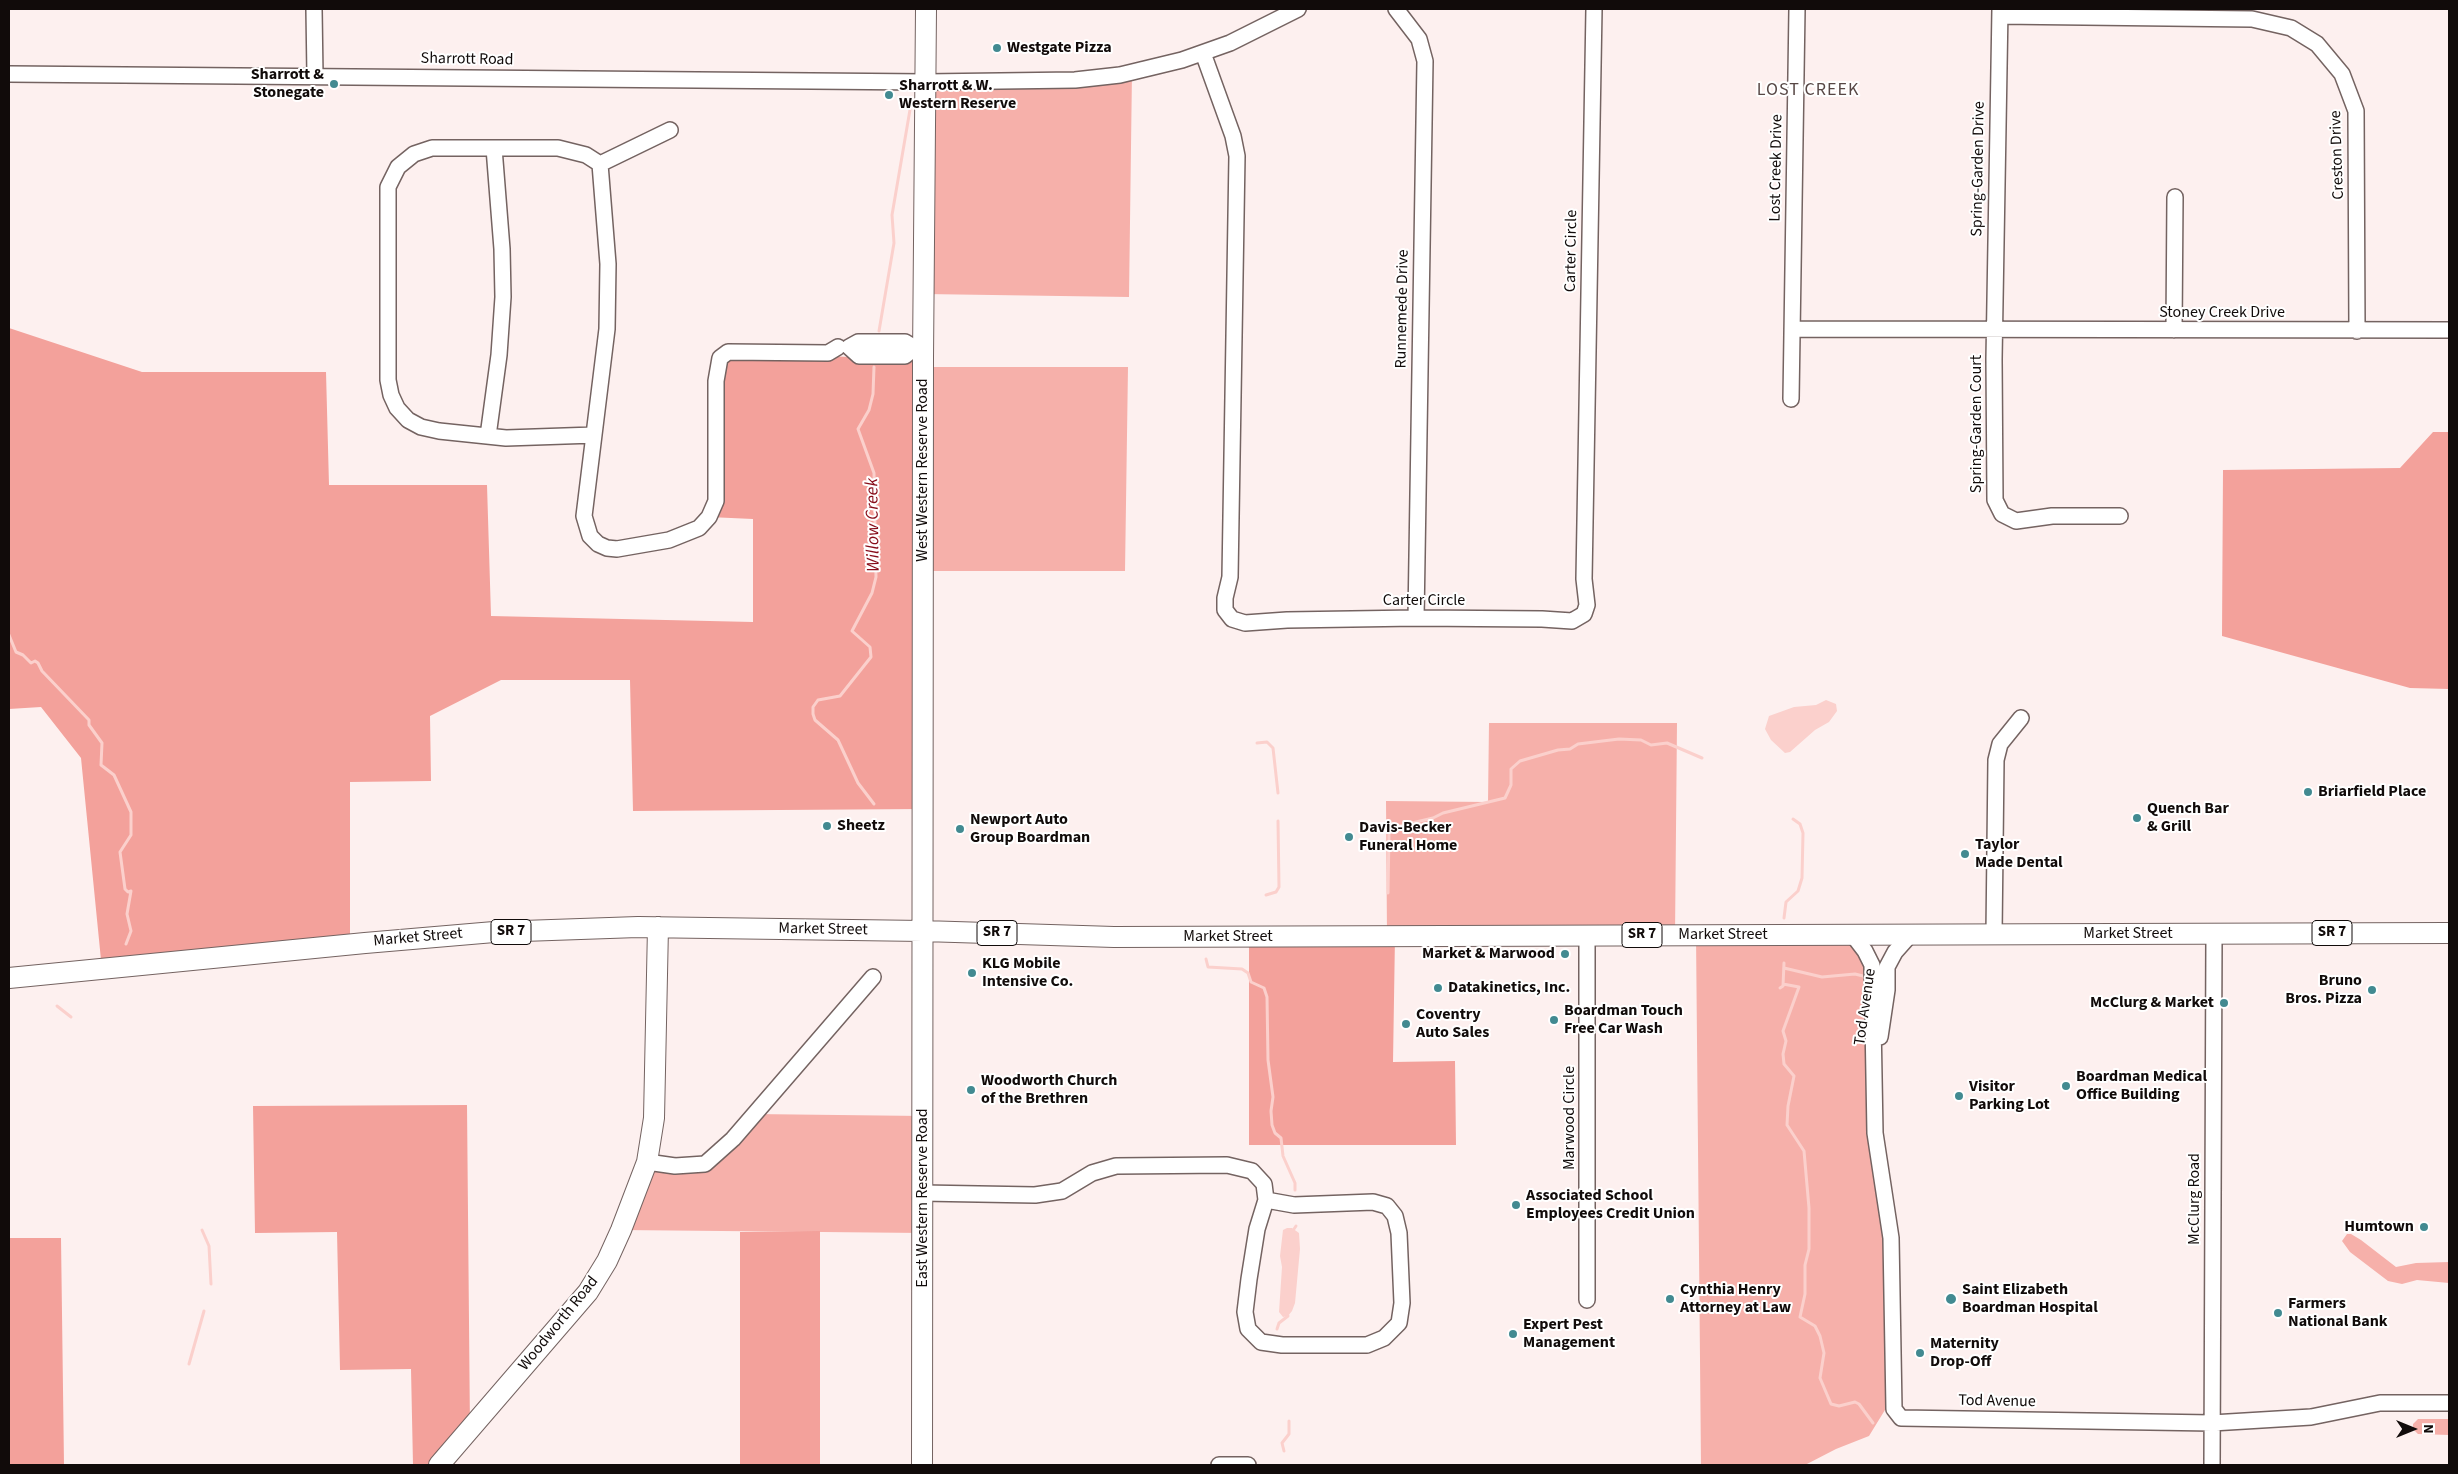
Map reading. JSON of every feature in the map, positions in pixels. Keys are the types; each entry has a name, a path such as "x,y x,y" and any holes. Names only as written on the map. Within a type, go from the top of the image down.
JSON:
{"main road":[{"name":"West Western Reserve Road","path":"923,931 919,348 926,82 926,9"},
{"name":"Market Street","path":"9,978 484,933 658,927 923,931 1114,937 2449,933"},
{"name":"Woodworth Road","path":"439,1465 588,1292 607,1261 621,1230 647,1162 654,1118 658,927"},
{"name":"East Western Reserve Road","path":"922,1465 923,931"}],"street":[{"path":"314,9 315,76"},
{"name":"Sharrott Road","path":"9,74 926,82 1075,80 1145,70 1203,53 1249,35 1298,9"},
{"name":"Runnemede Drive","path":"1396,9 1419,39 1425,61 1416,618"},
{"name":"Carter Circle","path":"1203,53 1233,136 1237,156 1230,569 1225,598 1226,610 1232,619 1244,623 1287,620 1416,618 1542,619 1565,622 1581,617 1586,611 1584,570 1594,9"},
{"name":"Lost Creek Drive","path":"1791,399 1797,9"},
{"name":"Creston Drive","path":"2000,12 2252,19 2290,28 2317,44 2330,57 2342,74 2356,110 2357,330"},
{"name":"Spring-Garden Drive","path":"1994,331 2000,12"},
{"path":"600,164 670,130"},
{"path":"594,435 488,436 421,427 408,420 397,408 391,395 388,380 387,199 392,177 398,167 414,154 432,148 572,150 586,155 600,164"},
{"path":"488,436 499,355 503,297 502,249 494,148"},
{"path":"600,164 608,264 607,329 584,516 590,536 598,544 607,548 617,549 669,540 687,535 699,528 709,517 716,501 716,381 720,358 728,352 828,353 838,347"},
{"path":"2174,330 2175,197"},
{"path":"1792,329 1994,331"},
{"name":"Stoney Creek Drive","path":"1994,331 2449,330"},
{"name":"Spring-Garden Court","path":"1994,331 1995,500 1997,508 2008,519 2016,521 2052,516 2120,516"},
{"path":"1994,934 1996,760 2000,744 2021,718"},
{"name":"Tod Avenue","path":"1852,934 1865,951 1872,965 1875,1133 1891,1238 1894,1409 1901,1418 2212,1423 2311,1417 2380,1403 2449,1403"},
{"name":"Tod Avenue","path":"1875,1062 1883,1024 1887,967 1895,952 1911,934"},
{"name":"McClurg Road","path":"2212,1465 2214,934"},
{"name":"Marwood Circle","path":"1587,936 1587,1300"},
{"path":"647,1162 675,1166 705,1164 733,1139 873,977"},
{"path":"922,1193 1035,1195 1062,1191 1092,1173 1116,1166 1218,1165 1252,1171 1264,1184 1266,1200 1258,1228 1249,1279 1245,1312 1248,1329 1261,1342 1282,1345 1366,1345 1384,1338 1399,1323 1402,1304 1399,1233 1395,1216 1387,1206 1373,1202 1294,1206 1266,1200"},
{"path":"1218,1465 1248,1465"}],"shaded area":[{"path":"1132,72 1129,297 924,294 926,82"},
{"path":"9,328 142,372 326,372 329,485 487,485 491,616 753,622 753,519 709,517 716,381 728,352 923,360 924,809 633,811 630,680 501,680 430,716 431,781 350,782 350,944 102,970 81,758 41,707 9,709"},
{"path":"923,367 1128,367 1125,571 923,571"},
{"path":"2433,432 2449,432 2449,689 2410,688 2222,636 2223,470 2400,468"},
{"path":"1826,700 1836,704 1837,711 1829,722 1815,730 1790,752 1785,753 1771,740 1765,729 1769,716 1794,707 1816,705"},
{"path":"1489,723 1677,723 1675,935 1387,936 1386,801 1488,802"},
{"path":"1852,934 1865,951 1887,1265 1888,1405 1869,1436 1836,1449 1805,1465 1701,1465 1696,935"},
{"path":"1395,936 1393,1062 1455,1061 1456,1145 1249,1145 1249,937"},
{"path":"467,1105 470,1430 439,1465 413,1465 411,1369 340,1370 337,1232 255,1233 253,1106"},
{"path":"753,1114 923,1116 923,1233 621,1230 647,1162 705,1164"},
{"path":"1292,1228 1299,1233 1300,1249 1295,1303 1288,1316 1283,1317 1279,1312 1282,1267 1280,1256 1283,1230"},
{"path":"820,1231 820,1465 740,1465 740,1232"},
{"path":"2347,1234 2351,1234 2361,1240 2396,1267 2416,1263 2449,1262 2449,1283 2417,1280 2402,1284 2388,1281 2350,1252 2342,1241"},
{"path":"9,1238 61,1238 64,1465 9,1465"},
{"path":"2418,1419 2449,1419 2449,1435 2418,1434 2413,1429 2413,1424"}],"waterway":[{"name":"Willow Creek","path":"879,331 894,243 892,215 912,98"},
{"name":"Willow Creek","path":"874,367 873,394 869,410 858,429 874,473 876,577 872,593 852,631 870,647 871,657 840,696 818,700 813,707 813,714 815,720 838,740 858,783 874,804"},
{"path":"9,635 16,652 23,655 31,663 35,661 38,663 42,671 89,720 89,725 102,743 101,765 114,775 131,812 131,835 120,852 125,889 128,892 131,891 127,914 131,931 126,944"},
{"path":"1388,893 1389,832 1395,827 1505,798 1511,785 1511,769 1520,761 1558,750 1570,749 1578,744 1619,739 1641,740 1651,745 1667,743 1702,758"},
{"path":"1257,743 1267,742 1273,748 1278,793"},
{"path":"1784,918 1786,902 1798,891 1802,878 1803,833 1800,824 1793,819"},
{"path":"1266,895 1276,892 1279,887 1278,821"},
{"path":"1206,959 1208,967 1242,969 1248,973 1251,982 1264,988 1267,997 1268,1060 1273,1097 1272,1125 1275,1133 1281,1138 1283,1156 1295,1183 1295,1190"},
{"path":"1780,988 1783,986 1784,963"},
{"path":"1784,968 1822,977 1855,974 1863,976"},
{"path":"1783,984 1799,987 1783,1031 1786,1041 1783,1054 1784,1064 1794,1076 1788,1106 1787,1125 1804,1151 1809,1208 1809,1249 1805,1265 1805,1294 1800,1317 1815,1326 1820,1336 1824,1353 1820,1378 1831,1404 1839,1406 1855,1402 1859,1404 1873,1423"},
{"path":"57,1006 71,1017"},
{"path":"202,1230 209,1246 211,1284"},
{"path":"189,1364 204,1311"},
{"path":"1277,1329 1279,1323 1288,1316"},
{"path":"1284,1451 1282,1443 1289,1434 1289,1421"}],"place":[{"name":"Westgate Pizza","path":"997,48"},
{"name":"Sharrott & Stonegate","path":"334,84"},
{"name":"Sharrott & W. Western Reserve","path":"889,95"},
{"name":"Briarfield Place","path":"2308,792"},
{"name":"Quench Bar & Grill","path":"2137,818"},
{"name":"Sheetz","path":"827,826"},
{"name":"Newport Auto Group Boardman","path":"960,829"},
{"name":"Davis-Becker Funeral Home","path":"1349,837"},
{"name":"Taylor Made Dental","path":"1965,854"},
{"name":"Market & Marwood","path":"1565,954"},
{"name":"KLG Mobile Intensive Co.","path":"972,973"},
{"name":"Datakinetics, Inc.","path":"1438,988"},
{"name":"Bruno Bros. Pizza","path":"2372,990"},
{"name":"McClurg & Market","path":"2224,1003"},
{"name":"Boardman Touch Free Car Wash","path":"1554,1020"},
{"name":"Coventry Auto Sales","path":"1406,1024"},
{"name":"Boardman Medical Office Building","path":"2066,1086"},
{"name":"Woodworth Church of the Brethren","path":"971,1090"},
{"name":"Visitor Parking Lot","path":"1959,1096"},
{"name":"Associated School Employees Credit Union","path":"1516,1205"},
{"name":"Humtown","path":"2424,1227"},
{"name":"Cynthia Henry Attorney at Law","path":"1670,1299"},
{"name":"Saint Elizabeth Boardman Hospital","path":"1951,1299"},
{"name":"Farmers National Bank","path":"2278,1313"},
{"name":"Expert Pest Management","path":"1513,1334"},
{"name":"Maternity Drop-Off","path":"1920,1353"}],"district":[{"name":"LOST CREEK","path":"1808,91"}]}
